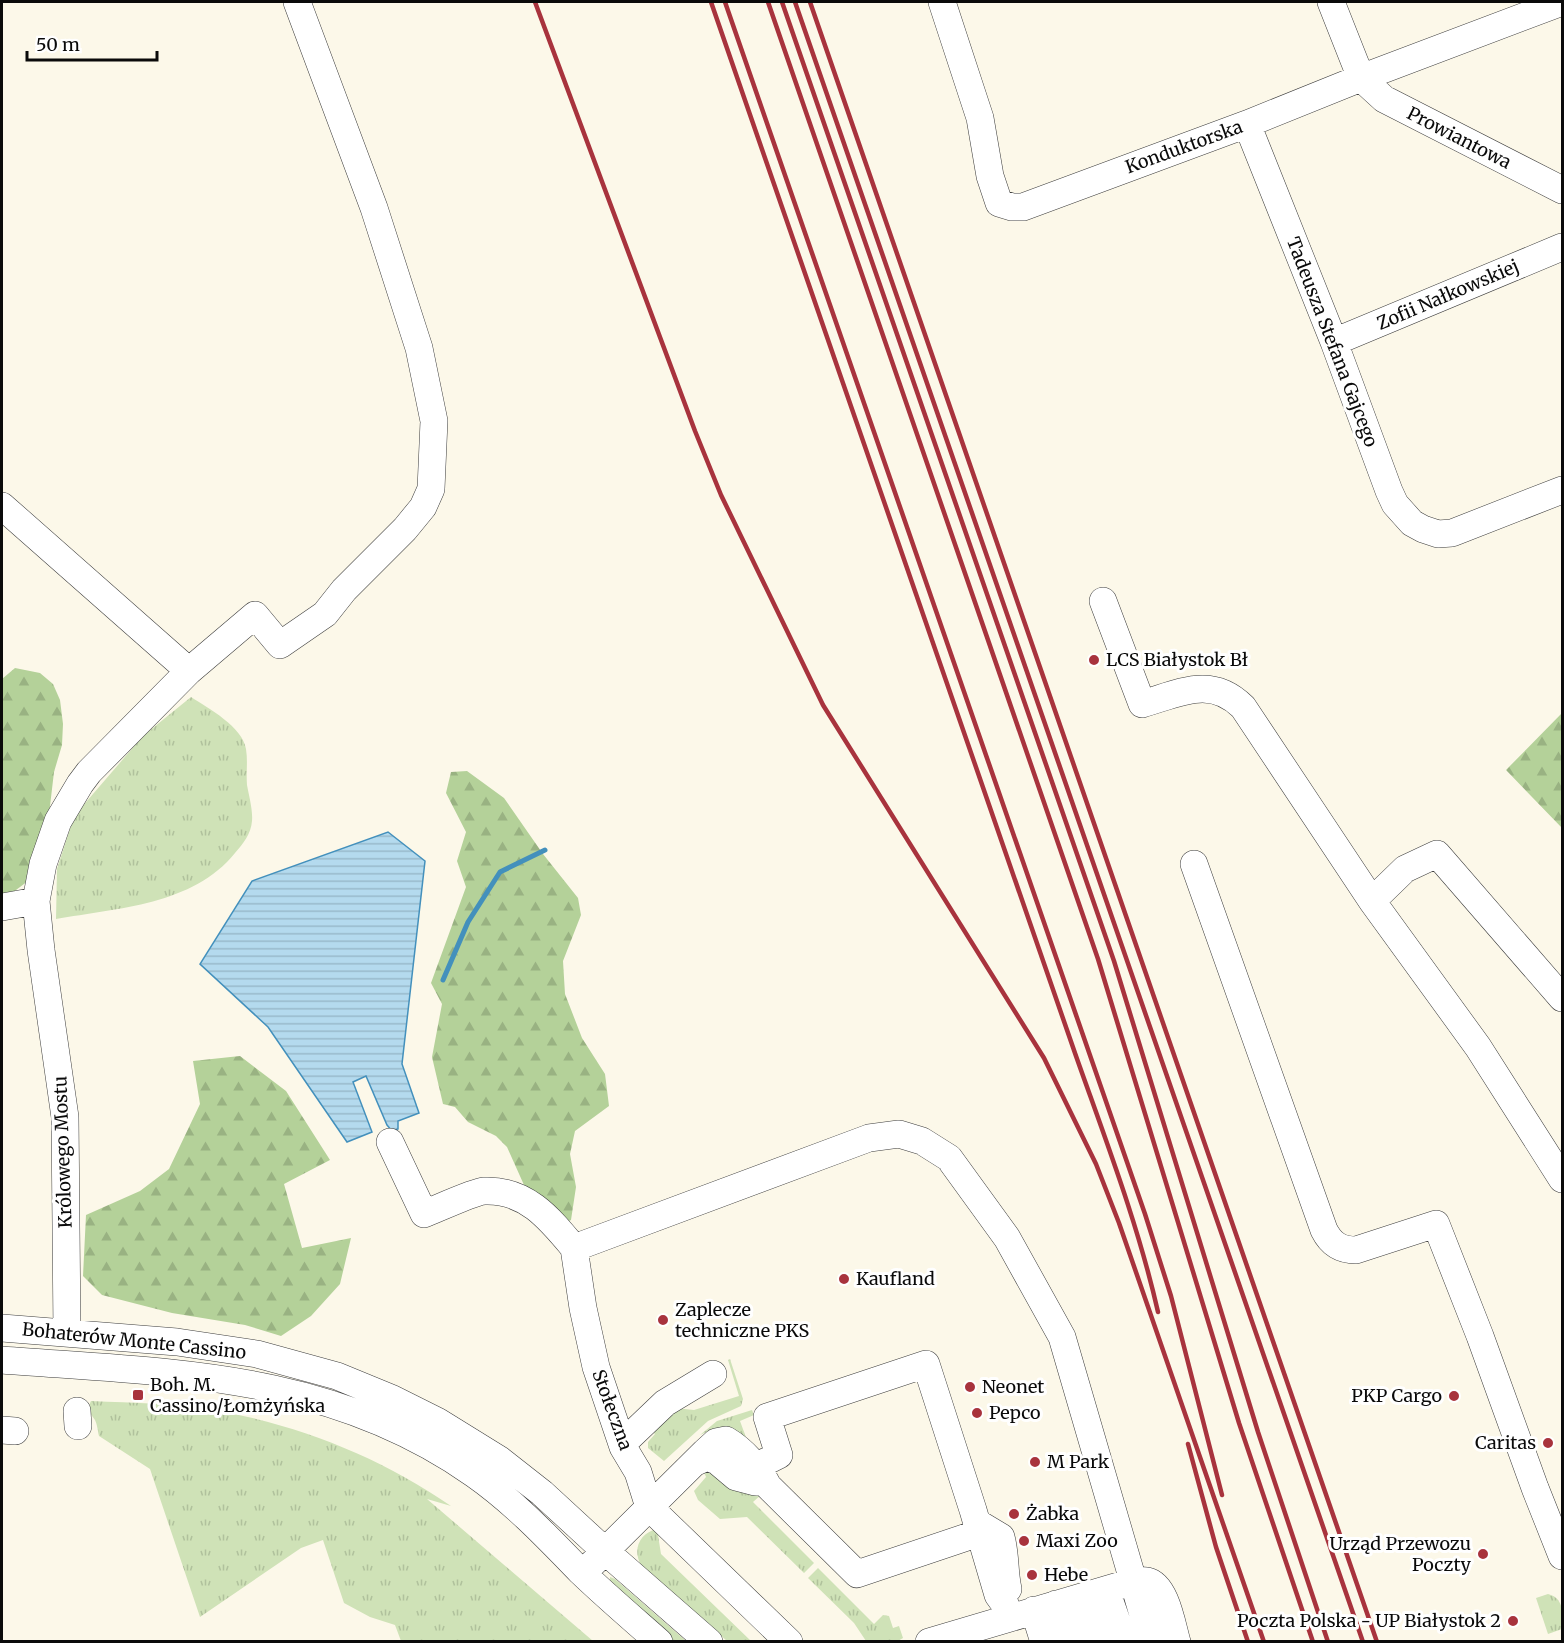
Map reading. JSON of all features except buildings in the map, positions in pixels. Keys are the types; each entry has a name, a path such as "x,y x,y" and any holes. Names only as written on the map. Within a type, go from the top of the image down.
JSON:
{"street":[{"name":"Królowego Mostu","path":"67,1333 65,1117 36,901 44,864 58,820 89,772 189,671 255,615 280,645 325,614 344,590 405,529 423,507 431,489 434,421 419,348 374,208 297,2"},
{"name":"Konduktorska","path":"942,2 980,118 990,176 999,203 1012,207 1023,207 1247,124 1361,78 1563,2"},
{"path":"1331,2 1361,78"},
{"name":"Prowiantowa","path":"1361,78 1383,99 1557,181"},
{"name":"Tadeusza Stefana Gajcego","path":"1247,124 1334,342 1395,504 1412,523 1423,529 1444,533 1465,528 1563,490"},
{"name":"Zofii Nałkowskiej","path":"1334,342 1563,247"},
{"path":"2,506 189,671"},
{"path":"1103,601 1142,704 1201,688 1218,690 1238,703 1248,715 1372,901 1478,1047 1563,1179"},
{"path":"1372,901 1405,869 1437,854 1563,998"},
{"path":"1194,864 1327,1237 1336,1245 1356,1250 1436,1224 1480,1336 1534,1488 1563,1556"},
{"path":"2,908 36,901"},
{"path":"390,1142 424,1214 483,1191 512,1193 545,1214 574,1248 869,1138 899,1134 922,1141 949,1158 1007,1238 1062,1337 1151,1641"},
{"name":"Stołeczna","path":"574,1248 583,1308 596,1367 622,1444 638,1472 650,1507"},
{"name":"Bohaterów Monte Cassino","path":"2,1328 177,1342 257,1354 337,1376 393,1399 437,1421 500,1460 542,1492 605,1551 709,1641"},
{"path":"173,1372 183,1363 185,1356 183,1348 177,1342"},
{"name":"Bohaterów Monte Cassino","path":"2,1360 173,1372 269,1387 351,1410 408,1434 474,1474 489,1486 532,1522 583,1573 659,1641"},
{"path":"764,1472 767,1417 926,1364 980,1527 998,1595 1049,1604 1096,1641"},
{"path":"622,1444 665,1403 713,1374"},
{"path":"583,1573 717,1442 726,1440 734,1444 764,1472 857,1574 980,1527"},
{"path":"650,1507 789,1641"},
{"path":"980,1527 1004,1571 1009,1589 1049,1604 1124,1641"},
{"path":"929,1641 1049,1604 1132,1582 1148,1581 1157,1587 1164,1597 1177,1641"},
{"path":"1044,1641 1049,1604"},
{"path":"1049,1604 1070,1641"}],"green space":[{"path":"15,668 40,673 53,684 60,700 63,724 62,745 54,772 48,823 28,881 12,893 2,895 2,679"},
{"path":"191,697 224,719 239,733 243,741 247,754 247,785 252,817 246,838 218,870 198,884 176,894 129,907 56,919 57,869 74,816 143,736"},
{"path":"1562,713 1562,828 1506,770"},
{"path":"467,771 504,798 543,854 578,898 581,915 563,961 565,994 582,1038 605,1074 609,1106 575,1131 570,1154 576,1187 571,1220 557,1227 541,1223 507,1147 496,1136 468,1122 455,1107 443,1104 432,1057 442,1004 431,983 466,887 457,861 466,832 446,793 451,772"},
{"path":"240,1056 286,1091 330,1160 284,1184 302,1248 351,1238 340,1284 311,1316 281,1336 245,1325 172,1313 102,1295 83,1276 86,1215 140,1191 169,1169 200,1104 193,1061"},
{"path":"730,1359 743,1399 741,1406 708,1421 664,1461 648,1448 648,1442 655,1434 652,1431 675,1408 694,1410 739,1396 728,1360"},
{"path":"91,1401 187,1406 250,1417 311,1435 369,1459 425,1489 451,1506 427,1499 593,1641 401,1641 395,1625 370,1617 344,1603 323,1540 301,1548 200,1617 150,1469 99,1436 96,1422 90,1411"},
{"path":"752,1410 754,1415 740,1421 751,1451 711,1430 700,1435 717,1421"},
{"path":"714,1470 762,1494 753,1502 814,1563 804,1573 747,1517 720,1519 698,1500 694,1491 706,1477 704,1472"},
{"path":"657,1529 661,1554 751,1641 727,1641 641,1565 637,1553 639,1542 646,1534"},
{"path":"818,1568 874,1624 883,1615 889,1616 893,1628 899,1626 903,1638 898,1641 866,1641 854,1623 808,1578"},
{"path":"610,1577 686,1641 674,1641 656,1627 610,1583"},
{"path":"1548,1594 1560,1603 1562,1629 1548,1634 1536,1598"}],"water":[{"path":"388,832 425,861 402,1064 419,1113 398,1121 398,1129 392,1131 387,1125 366,1076 353,1082 372,1132 347,1142 268,1027 200,964 252,881"}],"waterway":[{"path":"443,980 468,922 500,872 545,850"}],"railway":[{"path":"535,2 721,495 823,705 1044,1058 1096,1164 1119,1223 1264,1642"},
{"path":"711,2 1121,1183 1158,1312"},
{"path":"725,2 1145,1214 1171,1296 1222,1495"},
{"path":"768,2 1098,959 1239,1423 1313,1642"},
{"path":"782,2 1114,961 1258,1432 1328,1642"},
{"path":"795,2 1363,1642"},
{"path":"810,2 1377,1642"},
{"path":"1188,1444 1216,1547 1248,1642"}],"place":[{"name":"LCS Białystok Bł","path":"1094,660"},
{"name":"Kaufland","path":"844,1279"},
{"name":"Zaplecze techniczne PKS","path":"663,1320"},
{"name":"Neonet","path":"970,1387"},
{"name":"Boh. M. Cassino/Łomżyńska","path":"138,1395"},
{"name":"PKP Cargo","path":"1454,1396"},
{"name":"Pepco","path":"977,1413"},
{"name":"Caritas","path":"1548,1443"},
{"name":"M Park","path":"1035,1462"},
{"name":"Żabka","path":"1014,1514"},
{"name":"Maxi Zoo","path":"1024,1541"},
{"name":"Urząd Przewozu Poczty","path":"1483,1554"},
{"name":"Hebe","path":"1032,1575"},
{"name":"Poczta Polska - UP Białystok 2","path":"1513,1621"}]}
